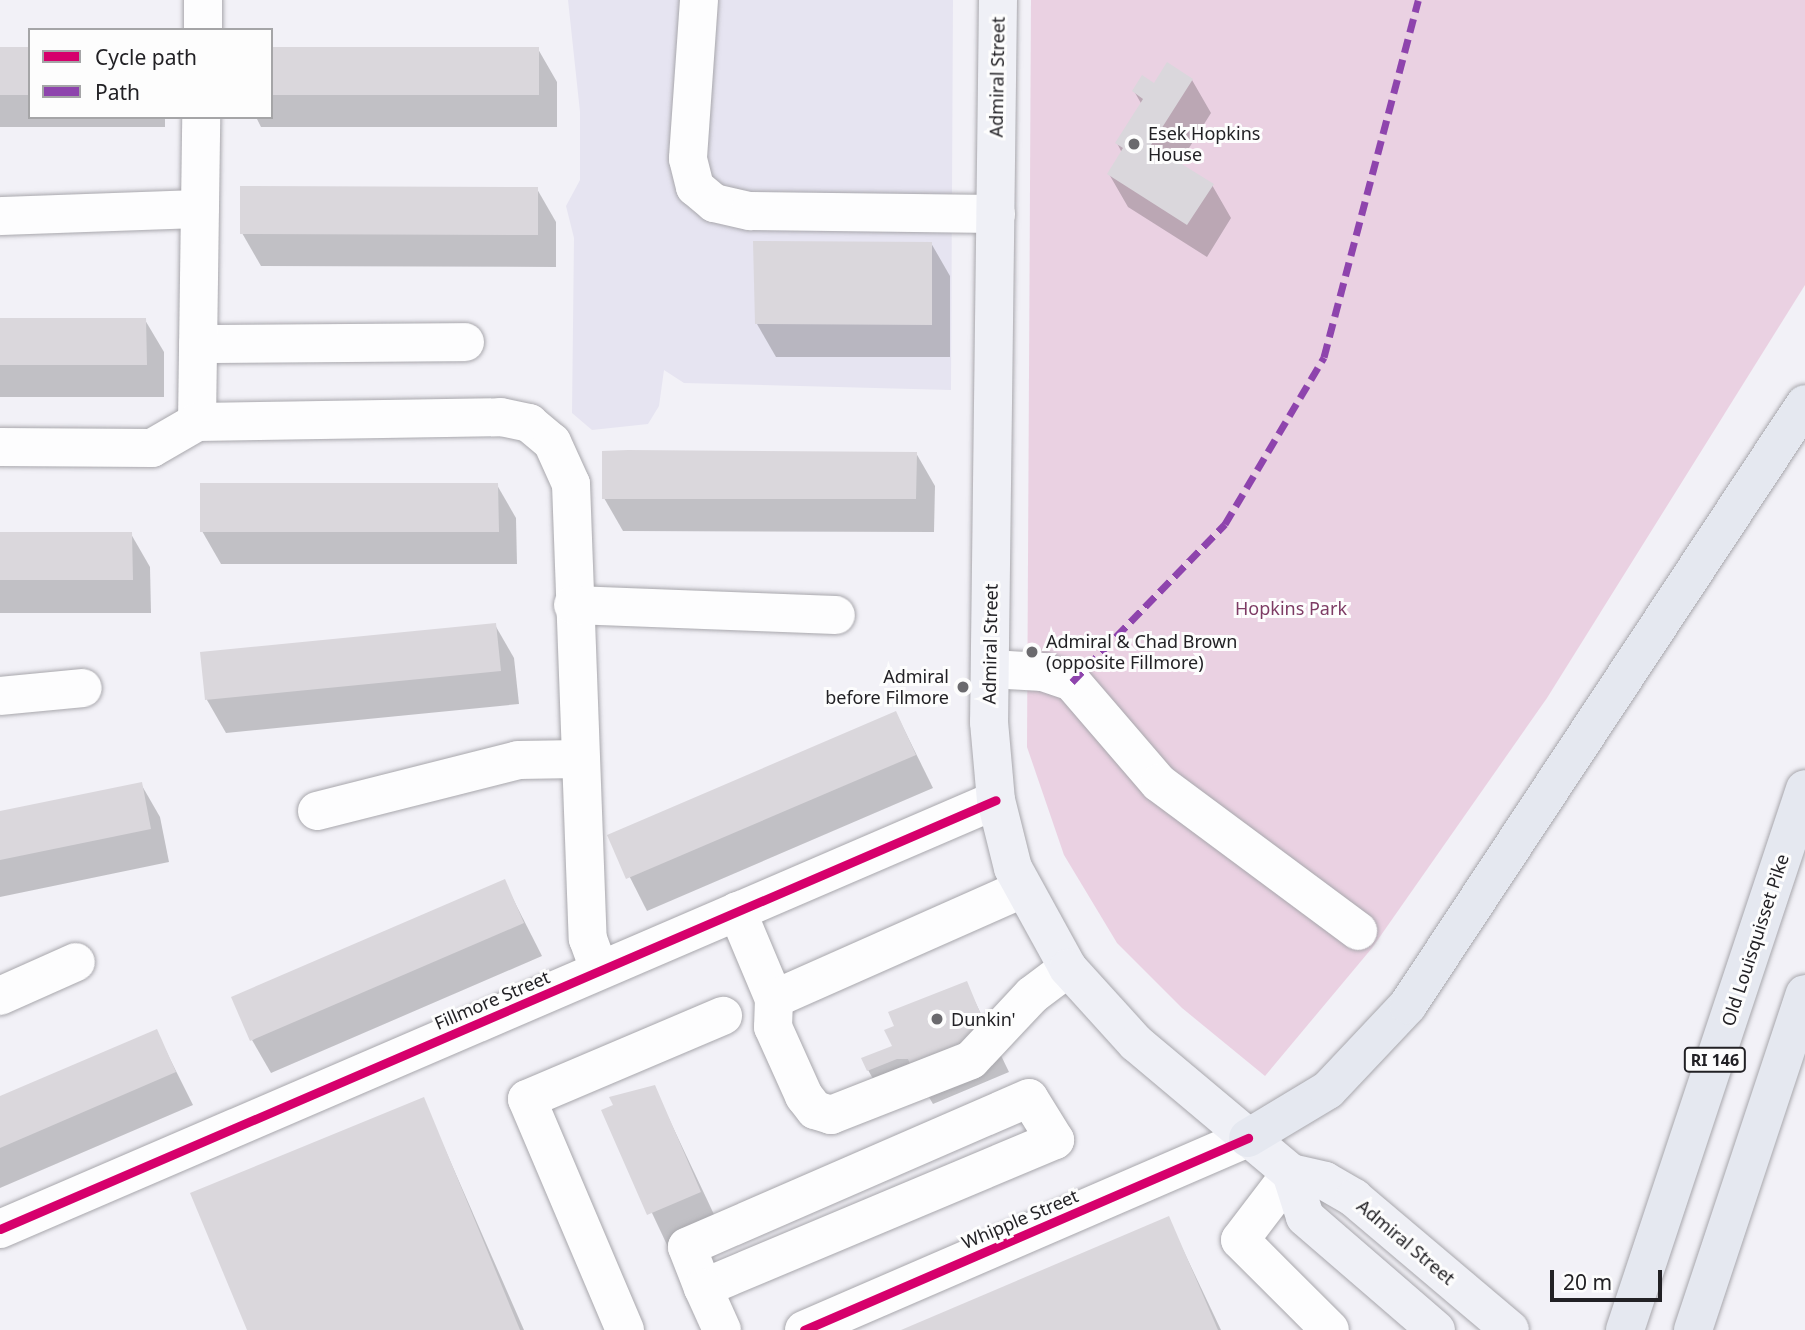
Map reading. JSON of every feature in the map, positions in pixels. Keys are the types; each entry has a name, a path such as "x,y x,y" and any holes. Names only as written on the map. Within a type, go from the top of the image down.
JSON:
{"highway":[{"path":"1248,1138 1328,1090 1408,1005 1805,404"},
{"name":"Old Louisquisset Pike","path":"1625,1330 1805,789"},
{"path":"1693,1330 1805,994"}],"main road":[{"name":"Admiral Street","path":"998,0 990,669 996,800 1022,889 1068,968 1136,1043 1290,1173 1325,1181 1354,1198 1510,1330"},
{"path":"1290,1173 1305,1217 1436,1330"}],"street":[{"path":"203,0 203,28"},
{"path":"699,0 688,159 695,187 715,202 750,211 996,214"},
{"path":"197,422 201,119"},
{"path":"0,216 200,209"},
{"path":"198,344 466,342"},
{"path":"0,447 152,448 197,422 501,417 529,422 552,442 571,484 573,605 588,939 599,971"},
{"path":"573,605 836,615"},
{"path":"990,669 1043,672 1072,682 1158,783 1358,931"},
{"path":"0,696 83,688"},
{"path":"317,811 518,760 580,759"},
{"name":"Fillmore Street","path":"0,1229 996,800"},
{"path":"774,999 1022,889"},
{"path":"737,911 774,999 773,1027 804,1096 815,1110 831,1115 971,1060 1032,995 1068,968"},
{"path":"0,996 76,962"},
{"path":"625,1330 527,1098 723,1016"},
{"path":"703,1288 1055,1140 1028,1098 687,1247 703,1288 722,1330"},
{"name":"Whipple Street","path":"804,1330 1248,1138"},
{"path":"1290,1173 1240,1240 1330,1330"}],"shaded area":[{"path":"568,0 953,0 951,390 684,383 664,370 659,406 648,424 592,430 572,413 574,238 566,206 580,180 580,112"}],"green space":[{"name":"Hopkins Park","path":"1031,0 1805,0 1805,285 1547,698 1372,948 1265,1076 1182,1008 1117,943 1064,855 1027,747"}],"building":[{"path":"0,47 28,47 28,95 0,95"},
{"path":"273,47 539,47 539,95 273,95"},
{"name":"Esek Hopkins House","path":"1167,62 1193,79 1151,145 1214,184 1187,225 1107,174 1123,148 1115,143 1143,99 1132,91 1142,75 1154,83"},
{"path":"240,186 538,187 538,235 240,234"},
{"path":"753,241 932,242 932,325 755,324"},
{"path":"0,318 146,318 147,365 0,365"},
{"path":"602,451 917,452 916,499 602,499"},
{"path":"200,483 498,483 499,532 200,532"},
{"path":"0,532 132,532 133,580 0,580"},
{"path":"496,623 501,671 205,700 200,652"},
{"path":"896,711 916,755 626,879 607,835"},
{"path":"142,782 151,829 0,860 0,811"},
{"path":"505,879 524,923 250,1041 231,997"},
{"name":"Dunkin'","path":"967,981 991,1039 913,1072 908,1059 897,1059 867,1071 861,1058 892,1046 884,1030 894,1026 888,1012"},
{"path":"157,1029 176,1072 0,1148 0,1096"},
{"path":"655,1085 701,1192 647,1215 601,1110 613,1105 609,1097"},
{"path":"424,1097 520,1330 247,1330 190,1193"},
{"path":"1169,1216 1218,1330 901,1330"}],"marked path":[{"path":"1072,682 1225,524 1324,357 1418,0"}],"cycle path":[{"path":"0,1229 996,800"},
{"path":"804,1330 1248,1138"}],"place":[{"name":"Esek Hopkins House","path":"1134,144"},
{"name":"Admiral & Chad Brown (opposite Fillmore)","path":"1032,652"},
{"name":"Admiral before Filmore","path":"963,687"},
{"name":"Dunkin'","path":"937,1019"}]}
